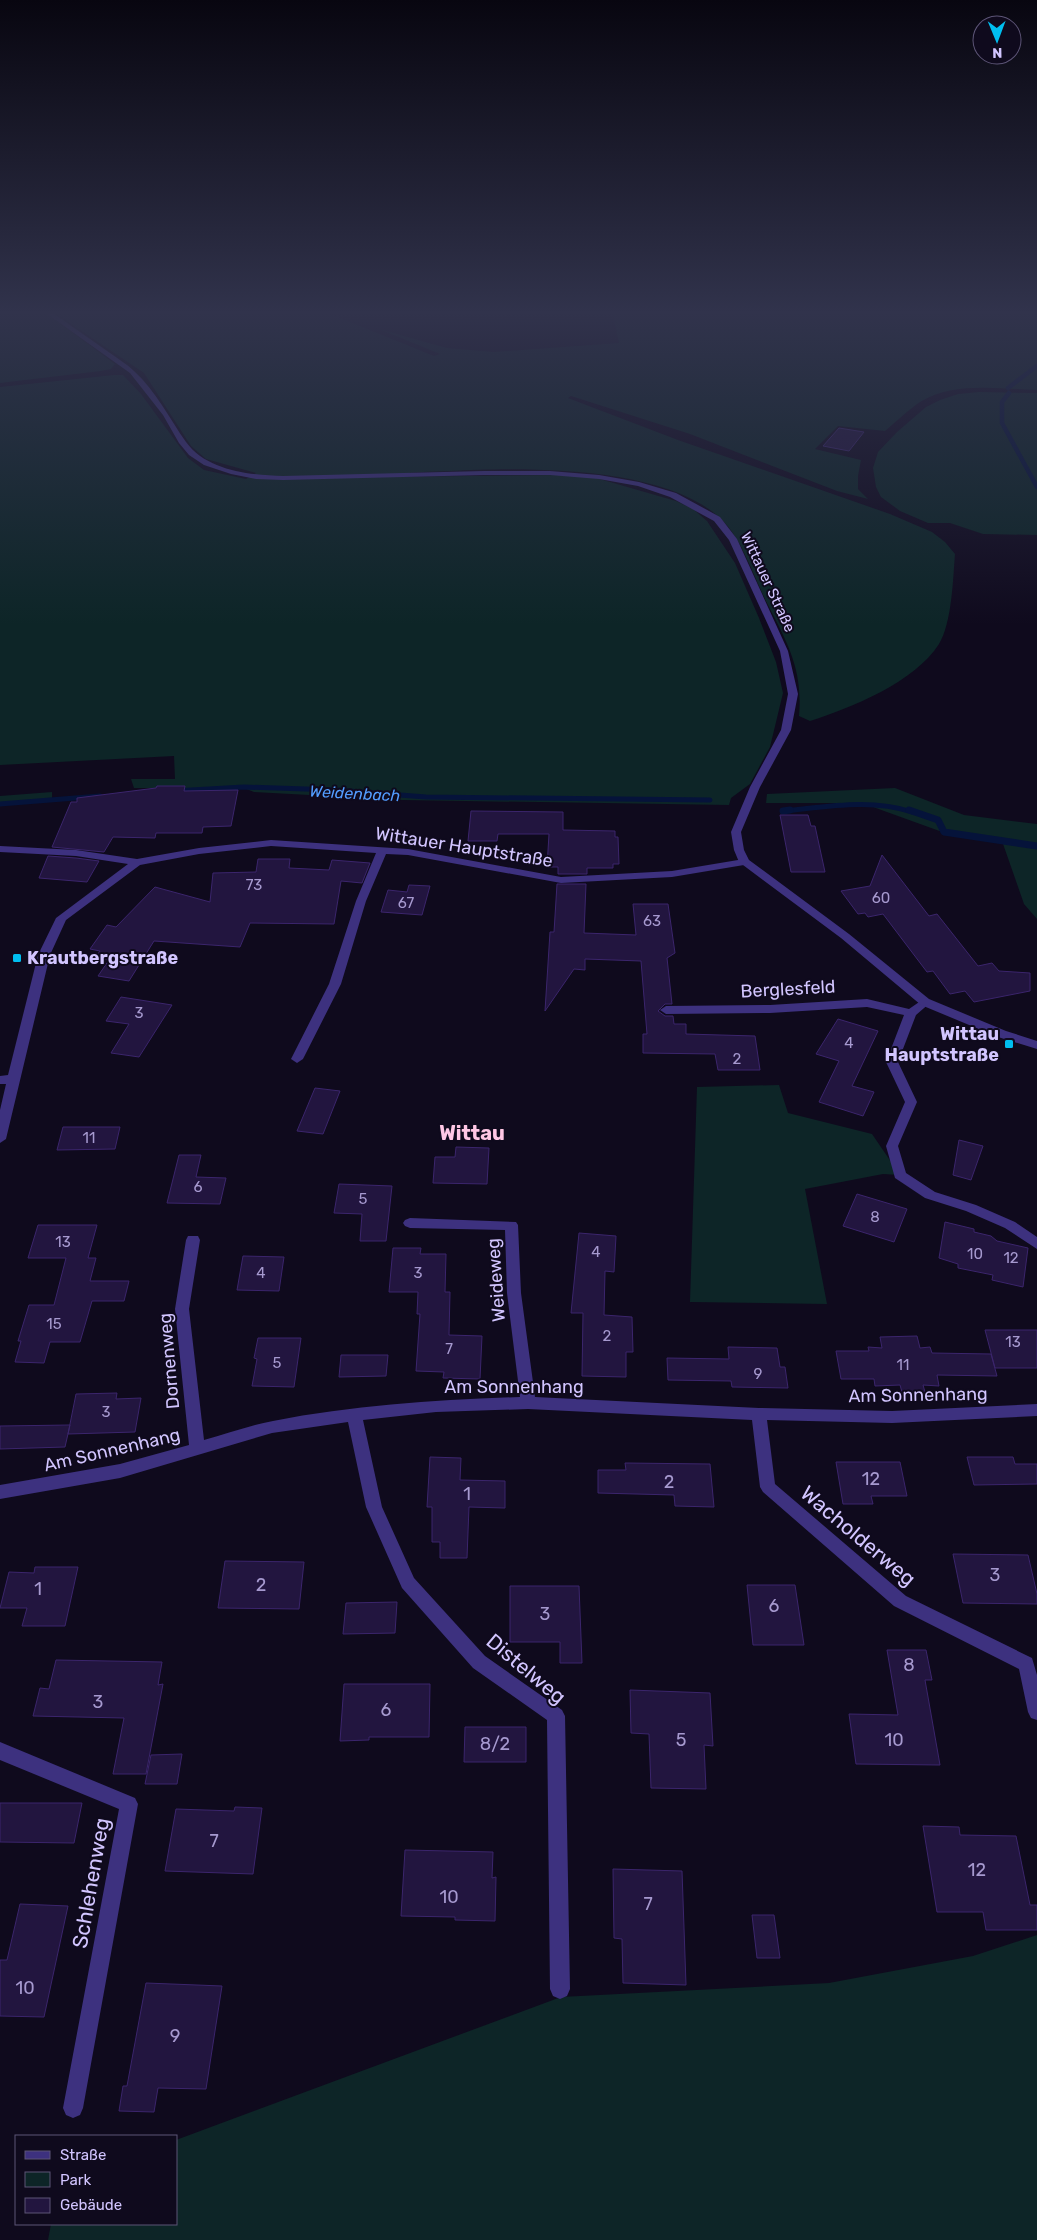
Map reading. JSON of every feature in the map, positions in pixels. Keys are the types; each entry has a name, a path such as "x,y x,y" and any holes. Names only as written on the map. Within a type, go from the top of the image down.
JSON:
{"street":[{"name":"Wittauer Straße","path":"167,416 182,443 192,453 207,462 234,472 256,477 283,478 484,472 550,473 599,477 639,484 673,495 717,519 733,539 784,651 793,694 786,730 755,787 736,832 738,850 744,862"},
{"name":"Wittauer Hauptstraße","path":"0,848 76,854 137,862 199,851 271,843 408,852 561,880 672,874 744,862"},
{"path":"297,1059 335,984 362,901 382,851"},
{"path":"0,1139 6,1079 44,955 61,918 137,862"},
{"path":"744,862 845,936 926,1002 1002,1034 1037,1045"},
{"path":"926,1002 911,1014 892,1062 911,1102 892,1146 900,1174 930,1195 971,1208 1010,1225 1037,1244"},
{"name":"Berglesfeld","path":"666,1010 770,1009 867,1003 911,1014"},
{"name":"Weideweg","path":"410,1223 511,1225 514,1293 528,1403"},
{"name":"Dornenweg","path":"193,1240 182,1309 197,1449"},
{"name":"Am Sonnenhang","path":"0,1492 120,1471 272,1427 436,1406 528,1403 759,1414 892,1417 1037,1410"},
{"name":"Wacholderweg","path":"759,1414 768,1487 900,1601 1026,1664 1037,1712"},
{"name":"Distelweg","path":"354,1415 374,1506 408,1583 479,1662 556,1716 560,1989"},
{"name":"Schlehenweg","path":"0,1751 129,1804 73,2108"}],"green space":[{"path":"0,416 157,416 188,458 204,470 246,479 256,473 206,459 191,446 171,416 614,416 678,440 890,514 932,532 945,542 955,554 947,625 939,644 928,658 898,682 863,701 810,721 799,716 799,685 788,645 743,550 724,522 700,503 669,489 633,480 555,470 481,470 396,475 388,477 561,475 596,478 676,501 693,509 707,521 735,563 776,662 783,693 770,747 750,784 731,798 729,805 402,800 254,792 244,788 134,788 131,779 175,779 174,756 0,765"},
{"path":"632,416 903,416 885,431 838,426 815,449 861,460 858,489 868,499 837,491 690,434"},
{"path":"916,416 1037,416 1037,535 983,534 950,523 928,523 900,511 881,497 876,487 873,468 878,452"},
{"path":"895,788 964,815 1037,824 1037,919 1024,904 1002,841 945,833 862,803 766,803 767,794"},
{"path":"52,792 52,800 0,805 0,796"},
{"path":"779,1085 788,1113 872,1134 900,1175 883,1174 805,1189 827,1304 690,1302 697,1087"},
{"path":"1037,1935 1037,2240 48,2240 51,2225 178,2225 178,2139 561,1997 829,1983 973,1956"}],"building":[{"path":"839,428 864,432 849,451 823,446"},
{"path":"157,786 185,786 184,791 238,790 231,826 203,827 202,833 156,833 155,838 113,837 104,852 52,847 71,802 77,802 77,798 156,788"},
{"path":"471,811 563,812 563,830 615,831 615,837 618,837 619,864 613,864 613,868 587,868 587,874 558,874 558,867 547,867 549,834 498,834 497,841 468,841"},
{"path":"780,815 808,815 811,826 815,826 825,872 791,872"},
{"path":"882,855 929,916 937,914 978,966 992,963 999,971 1030,973 1030,991 974,1002 965,991 950,994 933,971 927,972 883,914 868,917 865,913 858,914 841,891 870,886"},
{"path":"48,856 99,861 87,882 39,878"},
{"path":"258,859 290,859 289,868 329,870 332,860 370,863 362,883 341,881 334,924 250,923 240,947 154,941 129,981 98,976 109,960 95,958 100,951 90,949 107,925 116,927 155,887 210,902 213,873 256,872"},
{"path":"557,884 586,884 584,933 636,935 633,904 668,904 675,953 667,958 672,1004 665,1004 658,1011 665,1016 673,1016 674,1024 686,1024 686,1034 755,1036 760,1070 718,1070 715,1054 643,1053 643,1034 647,1034 641,961 585,959 585,970 574,969 545,1011 550,932 554,932"},
{"path":"409,885 430,886 422,915 381,912 388,890 407,892"},
{"path":"121,997 172,1005 139,1057 111,1053 129,1024 106,1021"},
{"path":"838,1019 878,1031 852,1086 874,1092 863,1116 819,1102 839,1061 816,1054"},
{"path":"315,1088 340,1091 323,1134 297,1131"},
{"path":"63,1127 120,1127 115,1149 57,1150"},
{"path":"959,1140 983,1146 971,1180 953,1175"},
{"path":"456,1147 489,1148 487,1184 433,1183 435,1157 455,1157"},
{"path":"179,1155 201,1155 196,1177 226,1178 220,1204 167,1203"},
{"path":"339,1184 392,1186 386,1241 360,1241 362,1214 334,1213"},
{"path":"857,1194 907,1209 894,1242 843,1226"},
{"path":"945,1222 974,1229 974,1232 991,1236 997,1241 1028,1248 1023,1287 992,1280 993,1275 958,1268 958,1264 939,1258"},
{"path":"38,1225 97,1225 88,1258 96,1258 90,1281 129,1281 124,1301 92,1301 80,1342 50,1342 44,1363 15,1362 21,1341 18,1341 29,1305 54,1305 66,1258 28,1258"},
{"path":"579,1233 616,1236 614,1272 605,1271 604,1315 632,1317 633,1352 626,1352 626,1377 582,1376 583,1313 571,1313"},
{"path":"393,1248 421,1248 420,1254 446,1254 445,1292 450,1292 449,1335 482,1336 480,1379 443,1378 444,1372 416,1371 420,1314 417,1314 418,1292 389,1292"},
{"path":"243,1256 284,1257 279,1291 237,1290"},
{"path":"985,1330 1037,1330 1037,1368 995,1368"},
{"path":"917,1336 920,1348 930,1347 932,1353 991,1354 997,1376 937,1375 939,1386 923,1385 925,1392 902,1392 900,1385 875,1386 874,1379 841,1379 836,1351 869,1351 868,1347 882,1348 880,1337"},
{"path":"258,1338 301,1338 294,1387 252,1386 257,1359 254,1358"},
{"path":"728,1347 777,1348 780,1367 785,1367 788,1388 732,1387 731,1381 668,1380 667,1358 729,1359"},
{"path":"341,1355 388,1355 386,1376 339,1377"},
{"path":"117,1393 116,1399 141,1398 135,1432 68,1434 76,1394"},
{"path":"70,1425 65,1447 0,1449 0,1426"},
{"path":"430,1457 461,1458 460,1480 505,1481 505,1508 469,1507 467,1558 440,1558 440,1542 432,1542 432,1507 427,1507"},
{"path":"967,1457 1013,1457 1015,1464 1037,1464 1037,1484 974,1485"},
{"path":"836,1462 900,1462 907,1496 871,1496 873,1504 843,1504"},
{"path":"625,1463 710,1464 714,1507 675,1506 674,1495 598,1493 598,1470 626,1470"},
{"path":"953,1554 1028,1555 1037,1594 1037,1604 963,1603"},
{"path":"225,1561 304,1562 299,1609 218,1608"},
{"path":"35,1567 78,1567 65,1626 22,1626 27,1608 0,1608 9,1572 34,1573"},
{"path":"747,1585 795,1585 804,1645 753,1645"},
{"path":"510,1586 579,1586 582,1663 560,1663 560,1642 510,1642"},
{"path":"397,1602 395,1633 343,1634 346,1603"},
{"path":"887,1650 926,1650 932,1680 925,1680 940,1765 856,1764 849,1714 898,1715"},
{"path":"56,1660 162,1662 158,1685 163,1684 146,1774 113,1774 124,1718 33,1716 40,1688 49,1689"},
{"path":"344,1684 430,1684 429,1737 369,1737 369,1740 340,1741"},
{"path":"630,1690 710,1693 713,1746 704,1745 706,1789 651,1788 649,1734 631,1733"},
{"path":"465,1727 526,1727 526,1762 464,1762"},
{"path":"182,1754 177,1784 145,1784 151,1755"},
{"path":"0,1803 82,1803 74,1843 0,1842"},
{"path":"235,1807 262,1808 253,1874 165,1871 176,1809 234,1811"},
{"path":"923,1826 959,1827 960,1835 1016,1836 1030,1905 1037,1905 1037,1930 986,1930 983,1912 937,1912"},
{"path":"405,1850 493,1852 492,1878 496,1877 495,1921 455,1920 455,1917 401,1916"},
{"path":"613,1869 682,1871 686,1985 623,1983 622,1939 614,1938"},
{"path":"20,1904 68,1906 44,2017 0,2016 0,1960 7,1960"},
{"path":"752,1915 774,1915 780,1958 757,1958"},
{"path":"146,1983 222,1986 206,2089 158,2088 154,2112 119,2111 123,2086 127,2086"}],"waterway":[{"path":"1002,416 1002,423 1037,487"},
{"name":"Weidenbach","path":"174,791 244,787 335,790 426,797 710,800"},
{"name":"Weidenbach","path":"0,804 100,796"},
{"name":"Weidenbach","path":"790,810 783,811 864,804 880,805 912,812"},
{"name":"Weidenbach","path":"909,810 938,820 944,832 1037,846"}],"place":[{"name":"Krautbergstraße","path":"17,958"},
{"name":"Wittau Hauptstraße","path":"1009,1044"}],"district":[{"name":"Wittau","path":"472,1133"}]}
